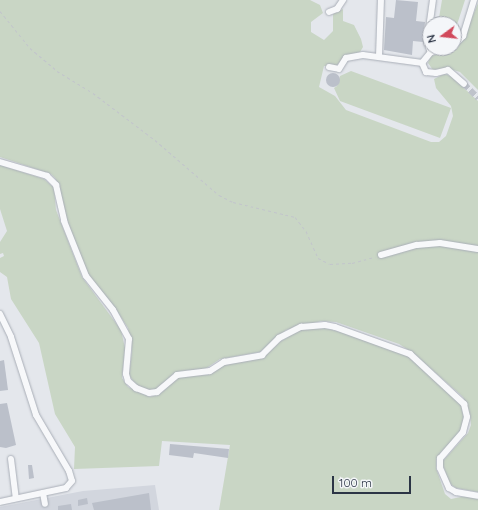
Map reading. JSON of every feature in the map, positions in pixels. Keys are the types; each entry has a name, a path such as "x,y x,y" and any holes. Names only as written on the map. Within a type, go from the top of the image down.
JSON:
{"street":[{"path":"329,12 337,9 343,0"},
{"path":"379,56 382,0"},
{"path":"431,16 433,0"},
{"path":"462,37 474,0"},
{"path":"329,68 339,69 346,58 352,57 379,56 422,63"},
{"path":"422,63 428,56"},
{"path":"422,63 426,72 436,73 448,70 464,84"},
{"path":"0,162 47,176 56,185 61,211 86,276 113,310 127,334 129,350 126,374 128,381 136,388 148,393 157,392 177,375 210,371 224,362 258,357 270,350 280,338 301,327 325,325 336,327 410,354 464,404 467,417 463,432 440,458 440,468 449,488 456,492 478,496"},
{"path":"381,255 425,244 440,243 478,249"},
{"path":"0,314 11,337 36,415 72,476 70,485 66,488 0,502"},
{"path":"11,459 16,498"},
{"path":"42,493 45,504"}],"path":[{"path":"0,11 30,48 57,71 93,93 155,140 219,195 233,202 295,217 306,230 318,258 330,264 352,263 381,255"}],"shaded area":[{"path":"155,485 159,510 0,510 0,507 83,491"}],"green space":[{"path":"0,0 310,0 320,5 323,13 311,22 311,32 324,40 333,31 333,14 343,9 343,21 354,25 361,39 363,47 360,52 344,57 336,66 324,66 319,87 335,96 346,110 431,142 439,142 446,136 453,116 451,106 436,88 434,79 444,74 451,76 478,101 478,492 456,488 449,483 442,462 468,433 471,425 470,414 463,397 413,353 399,344 336,322 321,321 286,330 260,352 220,359 205,369 181,371 173,374 158,389 151,391 136,385 129,375 132,351 128,328 115,308 93,284 87,272 62,207 59,185 55,178 51,174 0,157"},
{"path":"442,0 465,0 460,16 439,16"},
{"path":"478,3 478,90 460,72 447,68 433,70 428,63 431,56 462,56 462,42"},
{"path":"351,71 451,108 440,138 340,101 334,88 337,86 340,76"},
{"path":"0,165 44,179 54,188 56,210 82,277 121,330 125,348 122,378 128,387 150,397 160,394 180,376 207,375 224,365 264,357 281,341 300,330 321,327 348,334 408,356 457,400 462,407 464,423 457,437 442,451 436,460 436,468 445,494 451,499 466,496 478,498 478,510 219,510 230,445 162,441 159,466 74,469 75,447 55,414 39,343 11,299 7,277 0,272 0,258 4,256 3,253 0,254 0,242 7,231 0,209"}],"building":[{"path":"396,0 418,2 416,21 422,22 422,42 413,41 412,55 384,50 386,17 394,18"},
{"path":"330,73 336,73 340,77 340,83 336,87 330,87 326,83 326,77"},
{"path":"4,360 8,390 0,391 0,361"},
{"path":"7,403 16,445 6,448 0,447 0,404"},
{"path":"170,444 229,449 228,458 194,453 193,458 169,455"},
{"path":"28,465 32,465 34,478 29,479"},
{"path":"149,493 151,510 94,510 92,503"},
{"path":"87,498 88,504 78,506 78,500"},
{"path":"71,504 72,510 58,510 58,506"}],"tunnel":[{"path":"464,84 478,98"}]}
